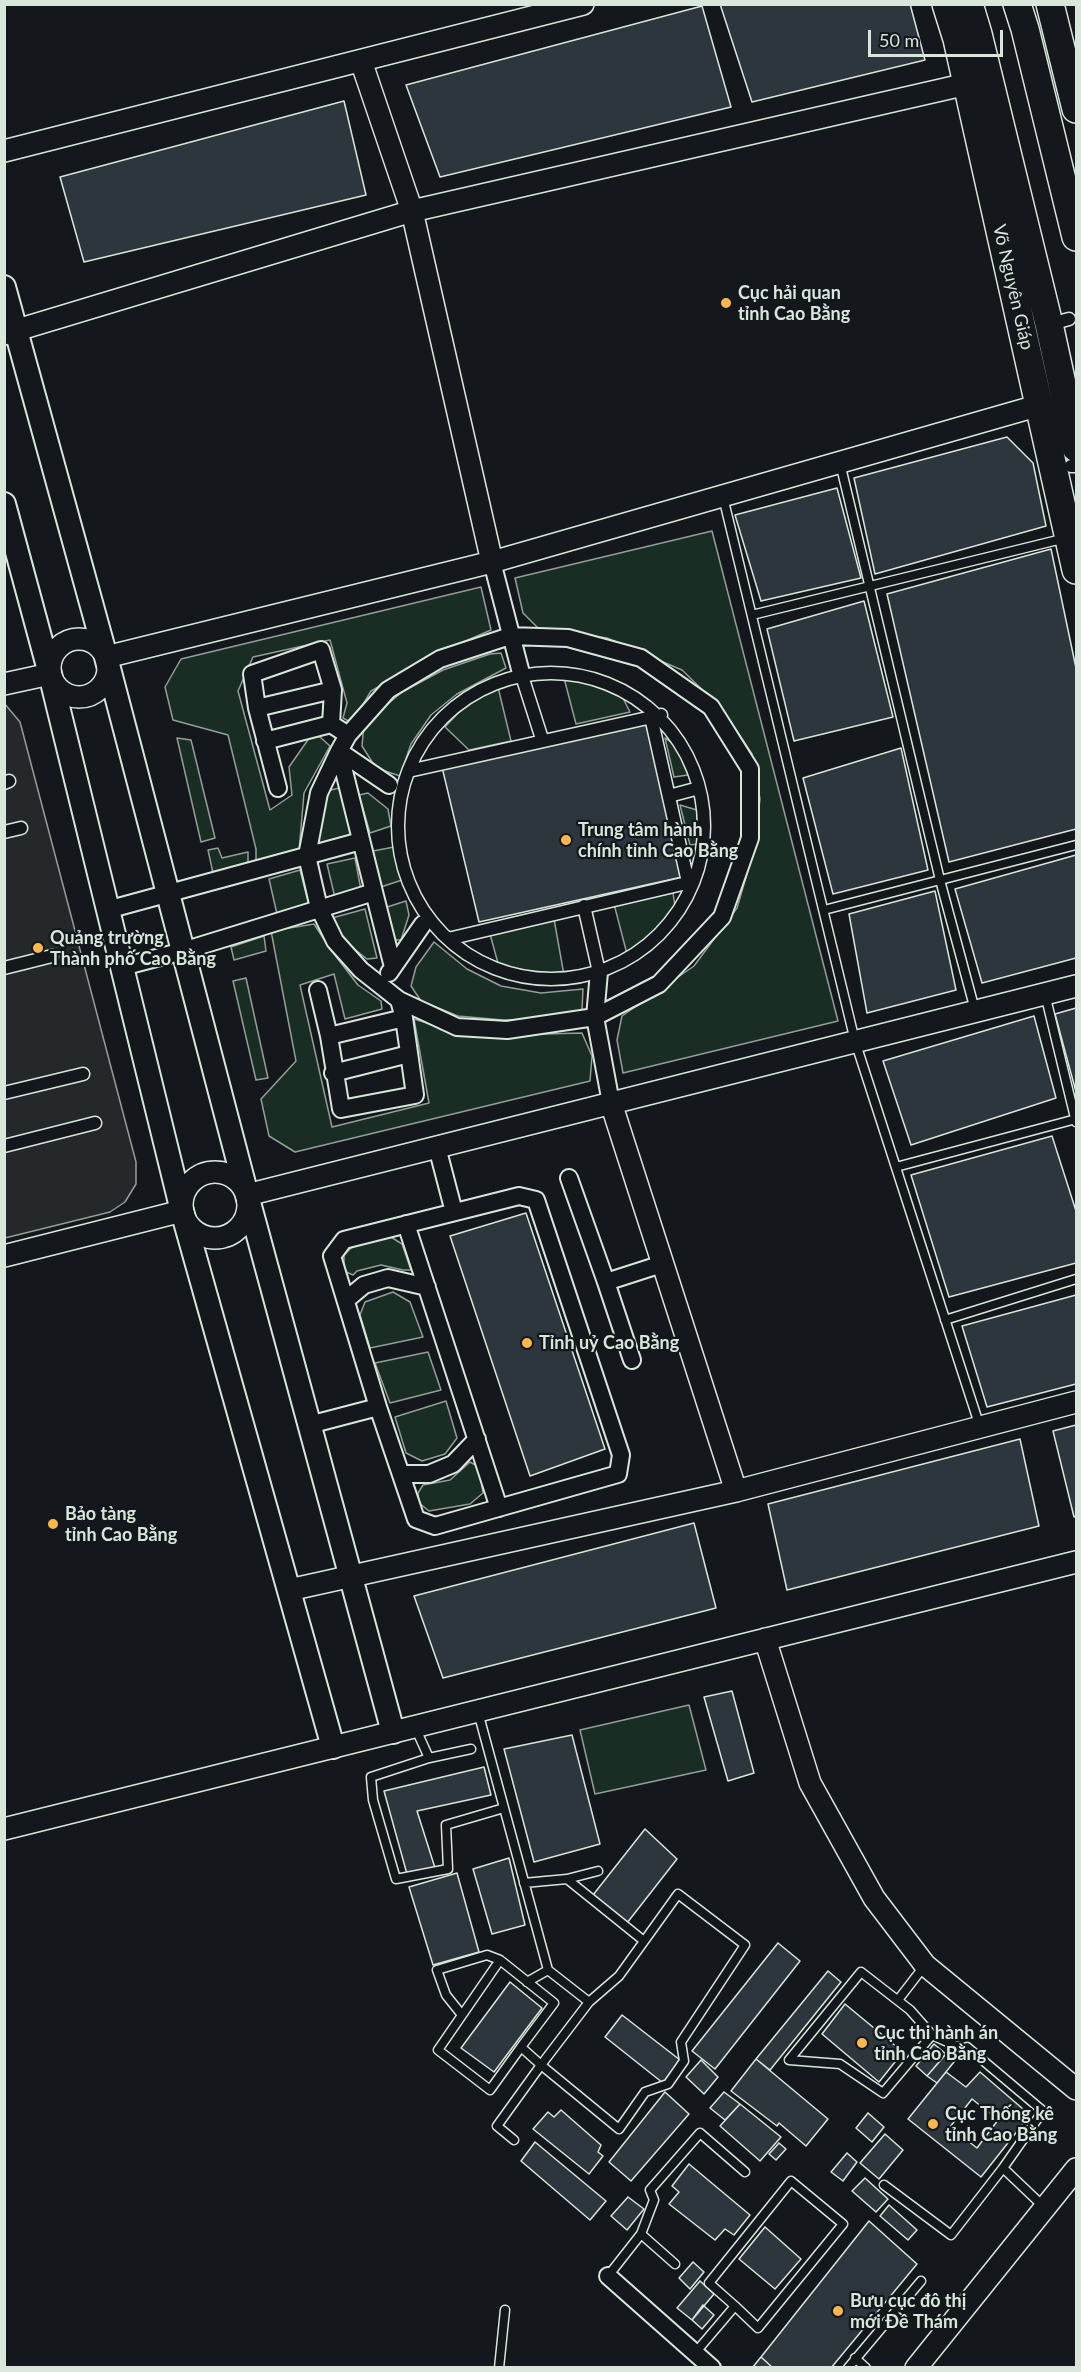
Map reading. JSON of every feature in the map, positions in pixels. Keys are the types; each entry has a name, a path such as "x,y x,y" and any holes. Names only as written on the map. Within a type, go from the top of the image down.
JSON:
{"highway":[{"name":"Võ Nguyên Giáp","path":"946,4 1036,327 1071,397 1064,465 1069,537 1077,570"},
{"name":"Võ Nguyên Giáp","path":"969,4 978,34 1036,327 1040,405 1064,465"},
{"path":"1017,4 1077,237"},
{"path":"1050,4 1077,109"},
{"path":"1040,405 1071,397"}],"main road":[{"path":"4,287 10,332 106,657 247,1195 393,1732"},
{"path":"4,504 50,674 182,1211 333,1747"}],"street":[{"path":"4,151 583,4"},
{"path":"361,61 412,211 510,636 542,740"},
{"path":"10,332 412,211 967,84"},
{"path":"106,657 492,562 1040,405"},
{"path":"510,636 568,638 641,658 711,707 750,769 750,838 722,917 659,984 595,1017 507,1030 457,1027 399,1000 361,970 335,941 319,908 307,856 320,793 339,751 348,735 388,690 440,659 510,636"},
{"path":"85,639 101,649 106,657 108,667 103,685 87,696 78,697 60,690 50,674 49,664 52,654 66,641 85,639"},
{"path":"278,788 257,708 252,674 321,650 333,690 332,724"},
{"path":"521,673 562,673 607,682 656,716 683,753 699,788 703,839 690,882 672,919 648,946 618,965 575,979 531,982 488,970 427,923 405,865 401,838 405,796 417,759 458,703 484,684 521,673"},
{"path":"4,684 50,674"},
{"path":"257,708 333,690"},
{"path":"413,770 656,716"},
{"path":"656,716 669,796 690,882"},
{"path":"266,741 332,724 348,735"},
{"path":"339,751 405,796"},
{"path":"339,751 393,967"},
{"path":"669,796 699,788"},
{"path":"4,832 21,828"},
{"path":"107,910 361,841"},
{"path":"448,939 690,882"},
{"path":"122,967 183,951 374,892"},
{"path":"584,906 599,972 595,1017 611,1103 736,1491"},
{"path":"380,985 427,923"},
{"path":"4,968 52,957"},
{"path":"247,1195 1077,986"},
{"path":"318,990 329,1036 340,1109 414,1095 404,1018 399,1000"},
{"path":"329,1036 404,1018"},
{"path":"333,1073 409,1054"},
{"path":"4,1093 83,1074"},
{"path":"4,1146 95,1123"},
{"path":"437,1147 454,1212"},
{"path":"223,1172 242,1185 247,1195 248,1206 241,1226 223,1238 201,1236 185,1222 182,1211 181,1200 185,1190 192,1180 201,1174 223,1172"},
{"path":"569,1178 632,1360"},
{"path":"519,1196 536,1200 621,1455 618,1474 435,1526 416,1519 378,1407 332,1256 344,1240 454,1212 519,1196"},
{"path":"4,1256 182,1211"},
{"path":"406,1224 500,1508"},
{"path":"606,1282 662,1264"},
{"path":"346,1300 364,1285 388,1278 427,1287"},
{"path":"289,1590 736,1491 1077,1402"},
{"path":"309,1425 378,1407"},
{"path":"401,1474 429,1474 453,1464 477,1438"},
{"path":"4,1829 1077,1562"},
{"path":"765,1640 810,1783 874,1898 925,1965 1077,2089"},
{"path":"916,2367 1077,2169"},
{"path":"608,2276 712,2367"}],"lane":[{"path":"840,463 940,880 976,1011"},
{"path":"723,496 855,1041 980,1428"},
{"path":"752,615 1069,537"},
{"path":"824,910 1077,845"},
{"path":"896,1167 1076,1120 1045,994"},
{"path":"945,1320 1077,1279"},
{"path":"478,1711 548,1970 589,2002"},
{"path":"415,1727 429,1758"},
{"path":"471,1749 429,1758 371,1777 373,1800 396,1879 448,1869 446,1825 504,1808"},
{"path":"524,1883 567,1880 598,1871"},
{"path":"567,1880 644,1941"},
{"path":"514,2140 497,2126 541,2065 589,2002 620,1976 678,1894 745,1945 681,2042 684,2061 668,2084 645,2092 619,2129 541,2065 521,2047"},
{"path":"462,2015 446,1995 437,1970 487,1955 500,1960 554,2003 490,2090 438,2050 500,1960"},
{"path":"898,2000 925,1965"},
{"path":"527,1982 548,1970"},
{"path":"884,2185 951,2235 1003,2168 1043,2110 967,2047 963,2049 932,2035 910,2010 861,1972 789,2061 840,2064 883,2093 932,2035"},
{"path":"608,2276 642,2234 654,2200 650,2190 699,2133 745,2172"},
{"path":"1003,2168 1045,2208"},
{"path":"791,2181 843,2224 758,2328 735,2306 708,2283 791,2181"},
{"path":"642,2234 675,2264"},
{"path":"848,2367 921,2281"},
{"path":"695,2353 735,2306"},
{"path":"499,2367 505,2310"},
{"path":"855,2358 866,2367"}],"green space":[{"path":"712,531 838,1021 623,1073 617,1040 622,1016 694,966 737,908 754,850 760,799 752,754 722,709 682,670 607,638 539,629 523,613 515,578"},
{"path":"481,587 491,630 445,650 371,691 352,723 343,718 347,703 330,640 253,657 238,691 270,810 292,795 289,767 312,734 320,737 330,746 304,793 299,851 256,862 256,849 228,735 173,720 165,687 181,659"},
{"path":"501,653 506,668 457,694 431,715 411,744 400,776 376,768 362,746 364,724 402,692 443,670 490,654"},
{"path":"564,678 591,684 623,698 630,712 576,724"},
{"path":"498,687 511,741 469,750 445,727 470,700"},
{"path":"177,738 191,740 215,838 201,842"},
{"path":"665,738 676,745 688,775 674,777"},
{"path":"339,788 351,834 346,842 323,846 317,842 327,791"},
{"path":"368,793 388,809 391,826 370,833 359,795"},
{"path":"680,805 697,810 697,844 690,845"},
{"path":"394,847 402,880 381,887 373,851"},
{"path":"218,848 222,858 248,852 248,867 213,873 208,850"},
{"path":"355,858 361,890 335,898 327,864"},
{"path":"300,870 309,905 277,914 269,879"},
{"path":"673,893 675,906 652,936 627,954 614,904"},
{"path":"406,901 409,915 401,940 391,940 384,908"},
{"path":"365,909 377,958 367,959 344,941 332,918"},
{"path":"554,919 564,975 529,976 499,967 490,934"},
{"path":"314,924 358,985 381,1001 382,1009 345,1019 334,974 300,985 332,1127 429,1103 414,1019 469,1036 582,1033 592,1056 590,1081 295,1152 269,1136 261,1099 296,1061 271,931"},
{"path":"264,936 266,951 234,960 231,947"},
{"path":"434,942 467,969 501,986 541,993 583,989 582,1010 543,1019 503,1020 458,1016 421,1001 411,986 416,967"},
{"path":"246,978 268,1078 256,1080 233,981"},
{"path":"391,1237 402,1244 411,1270 381,1265 357,1271 353,1275 344,1271 344,1255 353,1246"},
{"path":"393,1292 410,1302 423,1337 370,1348 360,1315 365,1302"},
{"path":"428,1352 441,1390 390,1403 375,1363"},
{"path":"446,1401 457,1438 445,1454 422,1461 406,1453 395,1417"},
{"path":"470,1462 479,1467 483,1493 470,1504 429,1511 419,1503 418,1493 423,1485 450,1480"},
{"path":"689,1705 706,1770 595,1794 580,1730"}],"shaded area":[{"name":"Quảng trường Thành phố Cao Bằng","path":"4,703 20,722 136,1162 136,1184 125,1202 110,1212 5,1238"}],"building":[{"path":"720,4 910,4 925,60 752,102"},
{"path":"702,6 731,107 440,177 406,85"},
{"path":"344,101 366,195 84,262 60,177"},
{"path":"1007,437 1033,463 1046,526 875,574 854,478"},
{"path":"837,488 861,578 761,601 735,515"},
{"path":"1051,549 1076,668 1076,829 949,862 887,594"},
{"path":"864,601 893,717 794,741 767,629"},
{"name":"Trung tâm hành chính tỉnh Cao Bằng","path":"646,722 682,877 479,922 442,767"},
{"path":"901,748 928,870 833,894 803,778"},
{"path":"1076,855 1076,958 982,983 955,889"},
{"path":"935,891 956,990 867,1013 849,914"},
{"path":"1076,1008 1076,1092 1055,1014"},
{"path":"1034,1016 1056,1098 911,1145 883,1061"},
{"path":"1052,1136 1076,1211 1076,1263 949,1297 911,1175"},
{"name":"Tỉnh uỷ Cao Bằng","path":"526,1213 605,1449 530,1476 450,1236"},
{"path":"1076,1295 1076,1384 987,1407 962,1326"},
{"path":"1076,1425 1076,1516 1074,1517 1053,1431"},
{"path":"1020,1439 1039,1526 787,1590 768,1504"},
{"path":"694,1523 716,1608 443,1678 414,1596"},
{"path":"732,1691 754,1773 728,1781 704,1697"},
{"path":"572,1735 600,1844 534,1862 504,1749"},
{"path":"484,1767 491,1795 417,1811 435,1868 407,1874 384,1791"},
{"path":"645,1829 677,1859 627,1923 593,1895"},
{"path":"509,1858 525,1925 492,1934 473,1869"},
{"path":"457,1873 479,1952 433,1965 409,1887"},
{"path":"778,1943 800,1961 715,2069 692,2051"},
{"path":"828,1971 841,1982 770,2070 756,2059"},
{"path":"510,1982 542,2008 494,2072 461,2048"},
{"name":"Cục thi hành án tỉnh Cao Bằng","path":"845,2004 903,2052 879,2082 822,2034"},
{"path":"622,2015 680,2060 663,2083 605,2037"},
{"path":"934,2044 946,2054 927,2076 916,2066"},
{"path":"950,2049 958,2057 937,2083 927,2076"},
{"path":"756,2059 828,2119 806,2146 779,2123 777,2126 731,2091"},
{"path":"701,2060 718,2077 704,2094 686,2077"},
{"name":"Cục Thống kê tỉnh Cao Bằng","path":"946,2072 966,2087 980,2072 1030,2115 981,2177 908,2119","holes":["972,2099 998,2120 977,2148 950,2127"]},
{"path":"665,2092 689,2114 631,2181 609,2162"},
{"path":"724,2092 740,2104 725,2120 710,2108"},
{"path":"740,2104 781,2137 760,2161 720,2126"},
{"path":"561,2110 601,2145 598,2152 603,2156 589,2174 533,2129 548,2112 554,2117"},
{"path":"868,2113 884,2127 872,2142 856,2128"},
{"path":"885,2134 903,2150 879,2179 860,2163"},
{"path":"535,2142 606,2201 590,2220 521,2161"},
{"path":"779,2143 786,2149 776,2160 769,2154"},
{"path":"847,2153 857,2162 843,2181 831,2172"},
{"path":"689,2164 750,2215 734,2235 725,2229 715,2240 669,2204 679,2192 672,2186"},
{"path":"865,2178 888,2199 876,2212 852,2191"},
{"path":"628,2197 644,2209 627,2230 611,2216"},
{"path":"889,2205 917,2230 908,2240 880,2216"},
{"name":"Bưu cục đô thị mới Đề Thám","path":"869,2221 917,2264 831,2368 773,2368 761,2357"},
{"path":"765,2227 801,2259 775,2289 739,2259"},
{"path":"693,2262 704,2272 690,2289 679,2278"},
{"path":"700,2281 714,2294 692,2320 677,2308"},
{"path":"703,2305 714,2315 702,2329 692,2320"},
{"path":"761,2357 773,2368 752,2368"}],"place":[{"name":"Cục hải quan tỉnh Cao Bằng","path":"726,303"},
{"name":"Trung tâm hành chính tỉnh Cao Bằng","path":"566,840"},
{"name":"Quảng trường Thành phố Cao Bằng","path":"38,948"},
{"name":"Tỉnh uỷ Cao Bằng","path":"527,1343"},
{"name":"Bảo tàng tỉnh Cao Bằng","path":"53,1524"},
{"name":"Cục thi hành án tỉnh Cao Bằng","path":"862,2043"},
{"name":"Cục Thống kê tỉnh Cao Bằng","path":"933,2124"},
{"name":"Bưu cục đô thị mới Đề Thám","path":"838,2311"}]}
